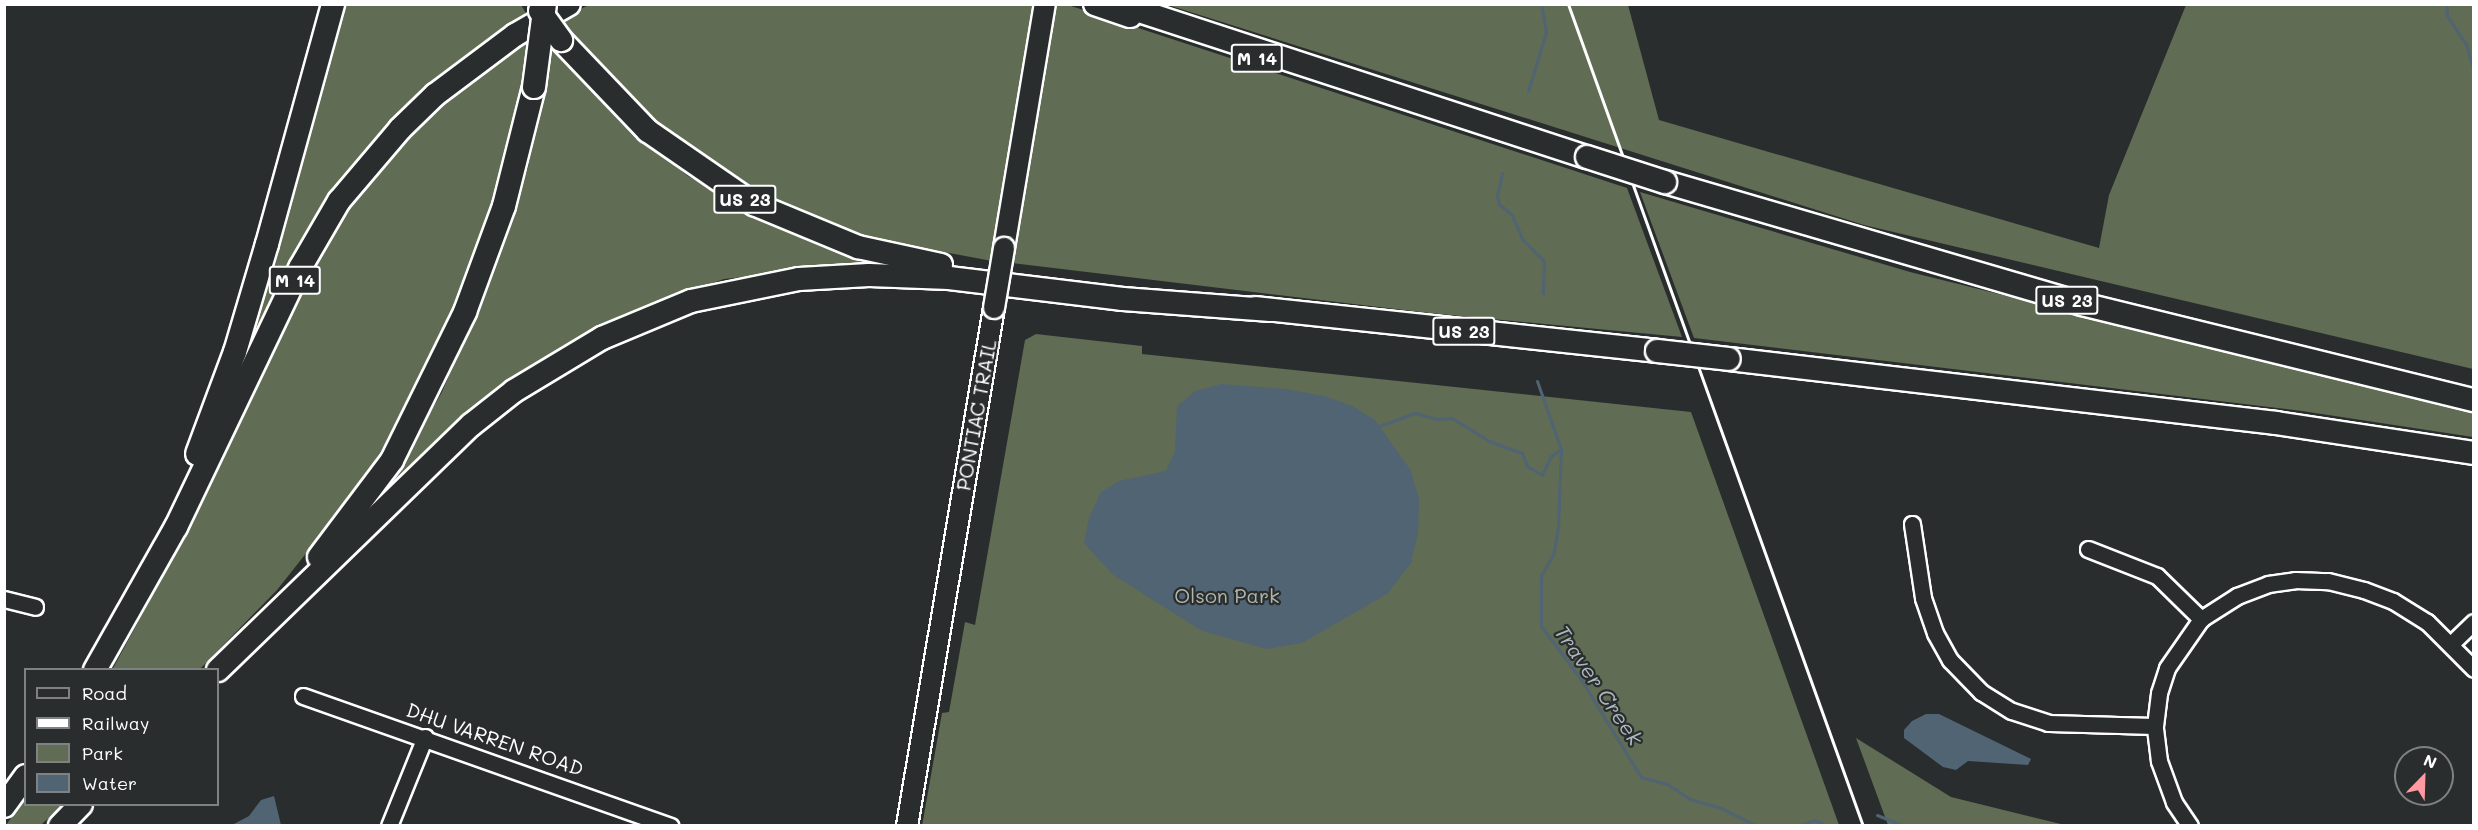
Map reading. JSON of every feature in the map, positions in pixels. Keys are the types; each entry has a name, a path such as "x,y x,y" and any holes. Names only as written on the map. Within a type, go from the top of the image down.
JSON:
{"highway":[{"path":"146,580 235,352 333,4"},
{"name":"US 23","path":"536,4 561,40 648,131 715,181 754,204 858,247 946,266 1271,310 1729,359 2264,422 2474,453"},
{"path":"260,628 357,510 392,460 465,312 504,206 534,87 545,4"},
{"name":"M 14","path":"96,668 176,527 300,268 339,201 400,129 435,95 515,35 569,4"},
{"name":"M 14","path":"1095,4 1294,70 1421,104"},
{"name":"US 23","path":"1118,4 1587,158 2082,304 2474,400"},
{"path":"219,669 471,425 514,391 602,338 691,301 800,279 869,275 949,278 1123,299 1271,310"},
{"path":"4,806 24,779"},
{"path":"60,825 79,806"}],"main road":[{"name":"PONTIAC TRAIL","path":"907,825 1043,14"}],"street":[{"path":"1912,524 1923,598 1931,624 1950,660 1981,692 2012,711 2048,723 2155,726"},
{"path":"2088,549 2157,576 2201,619"},
{"path":"2190,825 2166,786 2155,726 2167,668 2201,619 2259,587 2318,580 2393,601 2427,622 2452,643 2474,669"},
{"path":"4,599 35,607"},
{"path":"2452,643 2474,622"},
{"name":"DHU VARREN ROAD","path":"303,696 671,825"},
{"path":"389,825 425,737"}],"green space":[{"path":"591,4 1035,5 992,261 896,243 891,245 852,234 757,193 693,153 637,108 575,42 560,19"},
{"path":"342,5 521,5 526,13 455,63 372,142 336,189 241,369"},
{"path":"1055,5 1068,5 1627,188 1682,337 1429,313 1012,263"},
{"path":"1168,5 1628,5 1659,120 2099,248 2109,195 2186,5 2473,5 2473,369 1864,225"},
{"path":"532,36 522,99 499,192 472,271 415,395 361,484 277,590 201,668 113,668 160,582 305,280 343,212 386,159 443,99"},
{"path":"554,49 621,123 688,176 775,225 881,263 724,279 622,315 518,374 425,451 385,492 442,392 500,255 528,167 551,50"},
{"path":"1640,192 1910,272 2473,412 2473,437 2302,411 1694,338"},
{"name":"Olson Park","path":"1036,334 1142,346 1142,354 1691,412 1839,825 922,826 942,713 949,712 965,622 975,625 1025,340"},
{"path":"1856,738 1951,797 2065,825 1888,825"},
{"path":"24,800 24,806 61,806 41,825 6,825"}],"water":[{"path":"1221,384 1286,389 1328,397 1352,406 1375,420 1411,471 1419,500 1418,532 1411,563 1387,594 1302,643 1267,649 1202,631 1112,574 1084,543 1089,518 1101,492 1119,481 1166,471 1175,451 1177,406 1195,391"},
{"path":"1926,714 1939,714 2031,759 2028,765 1968,761 1956,770 1943,767 1904,738 1904,730 1912,721"},
{"path":"274,796 281,825 232,825 249,816 261,800"}],"waterway":[{"name":"Traver Creek","path":"1528,91 1546,32 1541,4"},
{"path":"2446,4 2447,16 2466,44 2474,72"},
{"name":"Traver Creek","path":"1502,173 1497,196 1499,204 1512,215 1522,239 1544,261 1543,293"},
{"name":"Traver Creek","path":"1537,381 1561,449 1558,528 1553,555 1541,576 1541,626 1580,678 1641,777 1667,784 1690,799 1721,808 1757,826"},
{"path":"1379,426 1415,413 1437,419 1452,418 1489,441 1522,453 1527,466 1542,475 1551,456 1561,449"},
{"name":"Traver Creek","path":"1877,815 1904,826"},
{"name":"Traver Creek","path":"1797,826 1814,820 1828,826"}],"railway":[{"path":"1568,4 1863,826"}]}
